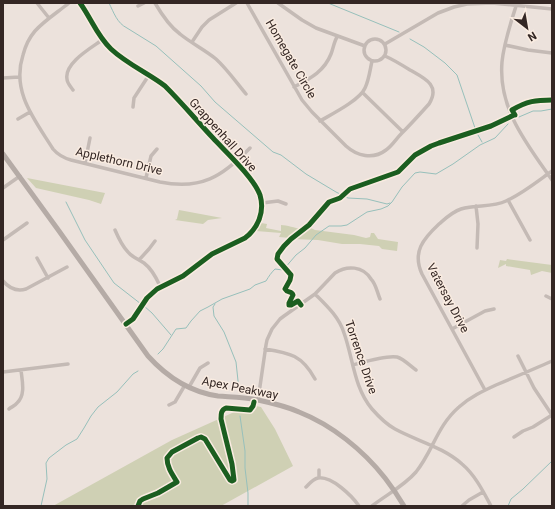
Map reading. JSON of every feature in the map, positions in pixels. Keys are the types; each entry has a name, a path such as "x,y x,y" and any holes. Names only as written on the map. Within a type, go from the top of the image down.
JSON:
{"main road":[{"name":"Apex Peakway","path":"3,154 148,356 159,368 187,386 207,394 258,400 300,412 319,422 350,442 368,458 385,478 404,506"}],"street":[{"path":"37,3 49,18"},
{"name":"Applethorn Drive","path":"69,3 35,31 22,58 19,77 24,99 30,112 56,152 65,158 171,184 194,184 215,177 227,170 250,148"},
{"name":"Grappenhall Drive","path":"80,3 102,40 116,54 149,75 170,92 236,162 255,185 262,203"},
{"path":"138,6 144,3"},
{"path":"155,3 169,24 180,34 219,62 246,94"},
{"path":"192,42 202,27 209,20 216,14 236,3"},
{"name":"Homegate Circle","path":"247,3 294,87 306,105 320,121 351,150 367,156 376,155 385,151 404,132 433,98 434,92 428,80 385,56"},
{"path":"278,3 311,26 364,46"},
{"path":"385,44 438,13 467,4 516,4 552,9"},
{"path":"516,4 505,45 502,63 504,98 511,117 518,129 552,180"},
{"path":"294,87 314,76 322,69 331,55 337,36"},
{"path":"376,39 383,41 385,44 387,50 385,56 379,61 372,61 364,54 364,46 369,41 376,39"},
{"path":"73,90 66,78 70,67 102,40"},
{"path":"505,45 552,53"},
{"path":"320,121 356,99 363,93 372,61"},
{"path":"133,107 134,98 149,75"},
{"path":"3,78 19,77"},
{"path":"363,93 404,132"},
{"path":"18,119 30,112"},
{"path":"85,163 90,138"},
{"path":"146,178 152,156 157,149"},
{"name":"Vatersay Drive","path":"485,390 420,270 418,254 425,238 450,215 461,209 495,204 508,200 552,171"},
{"path":"3,188 20,176"},
{"path":"508,200 530,240"},
{"path":"126,324 133,319 147,298 160,286 183,276 212,254 248,236 259,221 262,203 278,201 286,204"},
{"path":"476,206 478,224 477,248"},
{"path":"3,240 27,223"},
{"path":"115,230 127,251 151,270 160,286"},
{"path":"139,260 155,241"},
{"path":"37,258 48,278"},
{"path":"3,281 10,288 22,290 67,267"},
{"path":"258,400 267,340 277,323 284,316 315,294 335,273 344,268 361,270 370,276 380,299"},
{"name":"Torrence Drive","path":"315,294 330,310 344,332 357,381 362,395 368,405 379,417 395,429 452,456 463,464 472,474 491,506"},
{"path":"546,296 552,299"},
{"path":"452,329 485,311 494,309"},
{"path":"265,349 295,356 306,365 314,379"},
{"path":"514,437 552,415 534,388 518,356"},
{"path":"353,365 385,357 397,357 416,370"},
{"path":"372,506 405,483 416,472 442,426 455,411 471,398 485,390 552,360"},
{"path":"170,405 175,402 200,368 208,363"},
{"path":"3,372 68,364"},
{"path":"9,409 18,403 22,397 22,370"},
{"path":"319,470 319,478"},
{"path":"306,487 312,481 319,478 325,479 341,487 359,506"},
{"path":"462,506 483,492"}],"green space":[{"path":"27,178 105,193 101,204 36,188"},
{"path":"179,210 222,218 208,220 203,224 175,220 177,219"},
{"path":"261,223 267,224 266,228 281,231 281,225 301,229 290,238 279,237 281,233 256,231"},
{"path":"309,227 315,230 366,238 370,237 371,233 374,233 378,239 398,242 397,251 382,249 379,246 292,239"},
{"path":"507,259 552,265 552,273 542,271 531,275 530,270 506,266 506,264 498,268 500,260 506,261"},
{"path":"250,405 261,407 275,429 293,466 221,506 53,506 172,440"}],"waterway":[{"path":"109,3 116,17 124,26 156,46 201,86 215,102 273,152 281,155 306,174 348,198 367,199 387,204 390,203"},
{"path":"328,3 399,32"},
{"path":"410,39 424,47 445,63 457,75 475,128"},
{"path":"519,117 533,111 552,109"},
{"path":"158,354 176,329 186,328 200,311 222,299 250,289 255,285 266,281 275,269 283,270 316,235 329,226 347,225 367,212 388,206 415,173 420,172 436,174 480,145 495,138 508,124"},
{"path":"478,135 482,142"},
{"path":"66,202 85,240 114,283 141,304"},
{"path":"215,304 213,307 214,316 224,332 236,362 239,390"},
{"path":"144,306 171,335"},
{"path":"41,506 47,479 46,463 49,458 66,445 77,439 98,407 117,392 133,374 138,371"},
{"path":"240,416 245,451 248,506"},
{"path":"508,506 511,499 552,461"}],"cycle path":[{"path":"80,3 106,44 124,59 165,86 239,165 257,188 262,207 257,224 250,234 245,238 212,254 183,276 157,289 147,298 133,319 126,324"},
{"path":"301,305 298,301 289,305 293,295 285,289 291,275 277,259 278,254 291,239 309,225 329,202 340,198 350,189 398,172 415,155 431,146 491,126 515,115 512,110 527,103 552,100"},
{"path":"138,506 140,501 143,499 158,493 177,482 169,467 167,458 172,452 201,437 205,439 230,480 234,480 232,464 221,419 222,412 226,408 250,410 254,402"}]}
